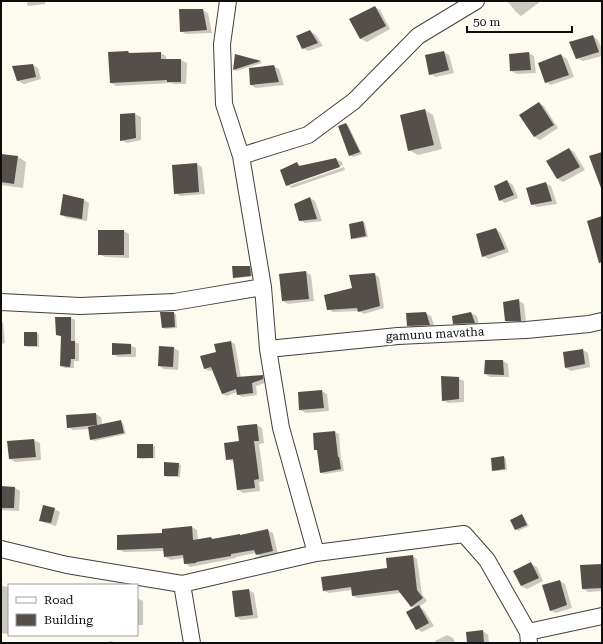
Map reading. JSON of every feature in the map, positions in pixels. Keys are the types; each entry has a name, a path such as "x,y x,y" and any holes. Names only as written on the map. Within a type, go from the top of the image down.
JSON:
{"street":[{"path":"228,1 222,44 224,104 241,156 262,287 268,349 280,428 316,553"},
{"path":"241,156 308,135 354,101 418,36 476,1"},
{"path":"1,302 80,306 174,302 262,287"},
{"name":"gamunu mavatha","path":"268,349 398,336 526,330 590,324 602,321"},
{"path":"1,550 67,565 182,584 316,553 464,534 487,560 529,638 602,616"},
{"path":"182,584 192,643"}],"building":[{"path":"375,6 386,26 360,39 349,19"},
{"path":"179,9 203,9 207,30 180,32"},
{"path":"310,30 318,43 302,49 296,36"},
{"path":"593,35 599,52 576,59 569,42"},
{"path":"128,51 129,53 161,52 161,59 181,59 181,82 167,82 167,80 110,83 108,52"},
{"path":"444,51 449,70 429,75 425,55"},
{"path":"529,52 531,70 510,71 509,54"},
{"path":"235,54 261,61 233,70"},
{"path":"561,54 569,75 545,83 538,63"},
{"path":"33,64 36,77 17,81 12,66"},
{"path":"274,65 279,82 250,85 249,68"},
{"path":"539,102 554,125 534,137 519,115"},
{"path":"425,109 434,145 408,151 400,115"},
{"path":"135,113 136,138 120,141 120,114"},
{"path":"346,123 360,152 349,156 338,126"},
{"path":"569,148 580,167 557,179 546,161"},
{"path":"602,152 602,187 601,188 589,156"},
{"path":"1,154 18,156 14,184 1,182"},
{"path":"336,158 340,167 286,186 280,170 297,162 299,166"},
{"path":"197,163 199,192 174,194 172,165"},
{"path":"507,180 514,195 499,201 494,186"},
{"path":"546,182 552,201 531,205 526,188"},
{"path":"63,194 84,199 82,219 60,215"},
{"path":"310,197 317,219 299,221 294,204"},
{"path":"602,216 602,262 599,263 587,221"},
{"path":"363,221 366,236 351,239 349,224"},
{"path":"496,228 505,249 482,257 476,234"},
{"path":"98,230 124,230 124,255 98,255"},
{"path":"232,266 250,266 251,276 233,278"},
{"path":"306,271 309,299 282,301 279,274"},
{"path":"375,273 380,306 358,312 357,308 327,310 324,295 352,288 349,275"},
{"path":"519,299 521,321 505,321 503,302"},
{"path":"160,312 174,312 175,327 162,328"},
{"path":"426,312 430,325 407,326 406,313"},
{"path":"471,312 475,323 453,324 452,316"},
{"path":"55,317 71,317 71,341 75,341 75,359 71,359 70,367 60,366 61,336 56,335"},
{"path":"24,332 37,332 37,346 24,346"},
{"path":"231,341 237,377 263,375 263,379 252,383 253,393 237,395 236,389 222,394 211,367 204,369 200,356 216,352 214,344"},
{"path":"112,343 131,344 131,354 112,355"},
{"path":"159,346 174,347 173,367 158,366"},
{"path":"583,349 585,364 565,368 563,352"},
{"path":"485,360 503,360 504,375 484,374"},
{"path":"441,376 459,377 459,399 442,401"},
{"path":"322,390 324,408 299,410 298,392"},
{"path":"96,413 97,425 67,428 66,415"},
{"path":"121,420 124,433 90,440 88,427"},
{"path":"257,424 259,441 254,441 259,479 254,480 255,488 237,490 233,459 226,460 224,443 239,441 237,426"},
{"path":"335,431 341,469 320,473 317,450 314,450 313,433"},
{"path":"34,439 36,457 9,459 7,441"},
{"path":"137,444 153,444 153,458 137,458"},
{"path":"504,456 505,469 492,471 491,458"},
{"path":"164,462 179,463 178,476 164,476"},
{"path":"1,486 15,487 14,508 1,508"},
{"path":"43,505 55,508 51,523 39,521"},
{"path":"522,514 527,525 515,530 510,520"},
{"path":"192,526 193,540 240,535 268,529 273,551 256,555 254,550 196,563 184,564 183,555 164,557 163,548 117,550 117,535 162,533 162,529"},
{"path":"413,555 417,590 423,598 411,607 398,590 352,596 351,587 323,591 321,577 387,568 386,558"},
{"path":"531,562 539,578 521,586 513,571"},
{"path":"602,564 602,588 582,589 580,565"},
{"path":"560,580 567,605 550,611 542,585"},
{"path":"249,589 253,615 235,617 232,591"},
{"path":"419,605 429,623 416,630 406,612"},
{"path":"483,630 484,643 467,643 466,632"}]}
